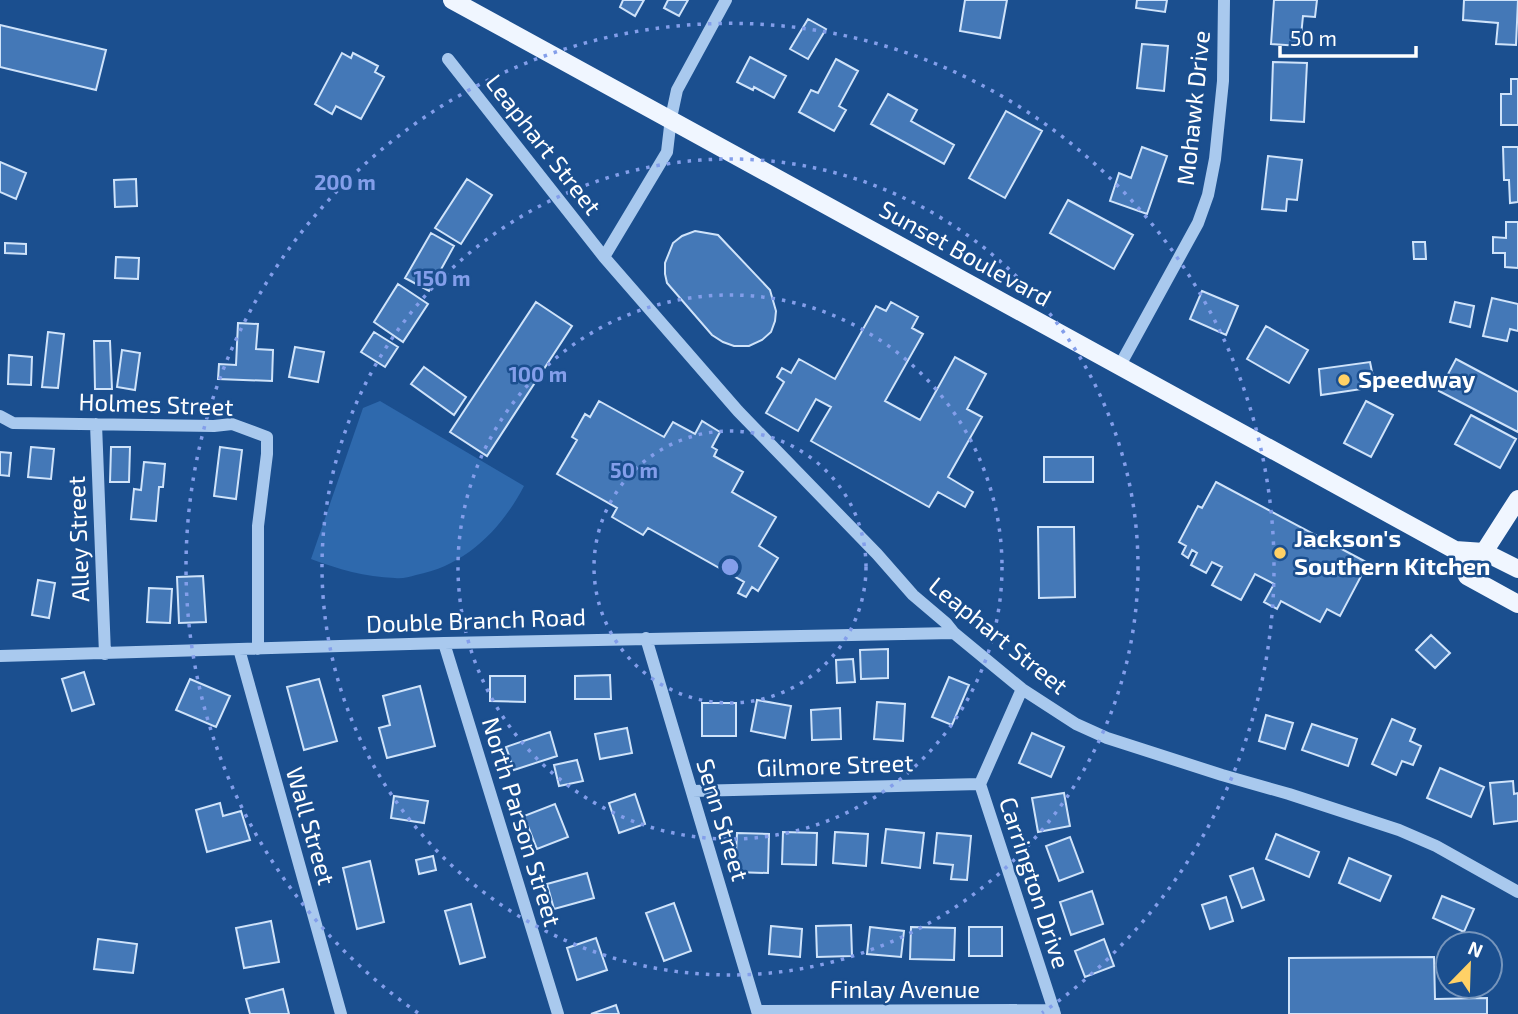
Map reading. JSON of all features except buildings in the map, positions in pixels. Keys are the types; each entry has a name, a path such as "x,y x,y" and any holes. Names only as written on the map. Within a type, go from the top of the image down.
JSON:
{"main road":[{"name":"Sunset Boulevard","path":"452,0 1455,551 1484,552 1518,569"},
{"path":"1484,552 1518,499"},
{"name":"Sunset Boulevard","path":"1455,551 1467,576 1518,604"}],"street":[{"name":"Leaphart Street","path":"604,257 667,152 677,90 726,0"},
{"name":"Mohawk Drive","path":"1119,367 1198,223 1208,195 1215,159 1223,81 1224,0"},
{"name":"Leaphart Street","path":"448,59 604,257 738,411 914,595 954,633 1022,689 1076,724 1107,738 1399,830 1436,846 1518,892"},
{"name":"Holmes Street","path":"0,416 12,423 232,424 267,437 258,526 258,649"},
{"name":"Alley Street","path":"96,424 105,654"},
{"name":"Double Branch Road","path":"0,656 646,638 954,633"},
{"name":"Senn Street","path":"646,638 758,1013"},
{"name":"North Parson Street","path":"444,643 558,1014"},
{"name":"Wall Street","path":"240,649 341,1014"},
{"name":"Carrington Drive","path":"1022,689 979,783 1054,1012"},
{"name":"Gilmore Street","path":"692,791 979,783"},
{"name":"Finlay Avenue","path":"758,1013 1054,1012"}],"shaded area":[{"path":"380,401 524,486 504,517 480,544 450,563 403,578 362,574 311,559 363,408"}],"place":[{"name":"Speedway","path":"1344,380"},
{"name":"Jackson's Southern Kitchen","path":"1280,553"}]}
